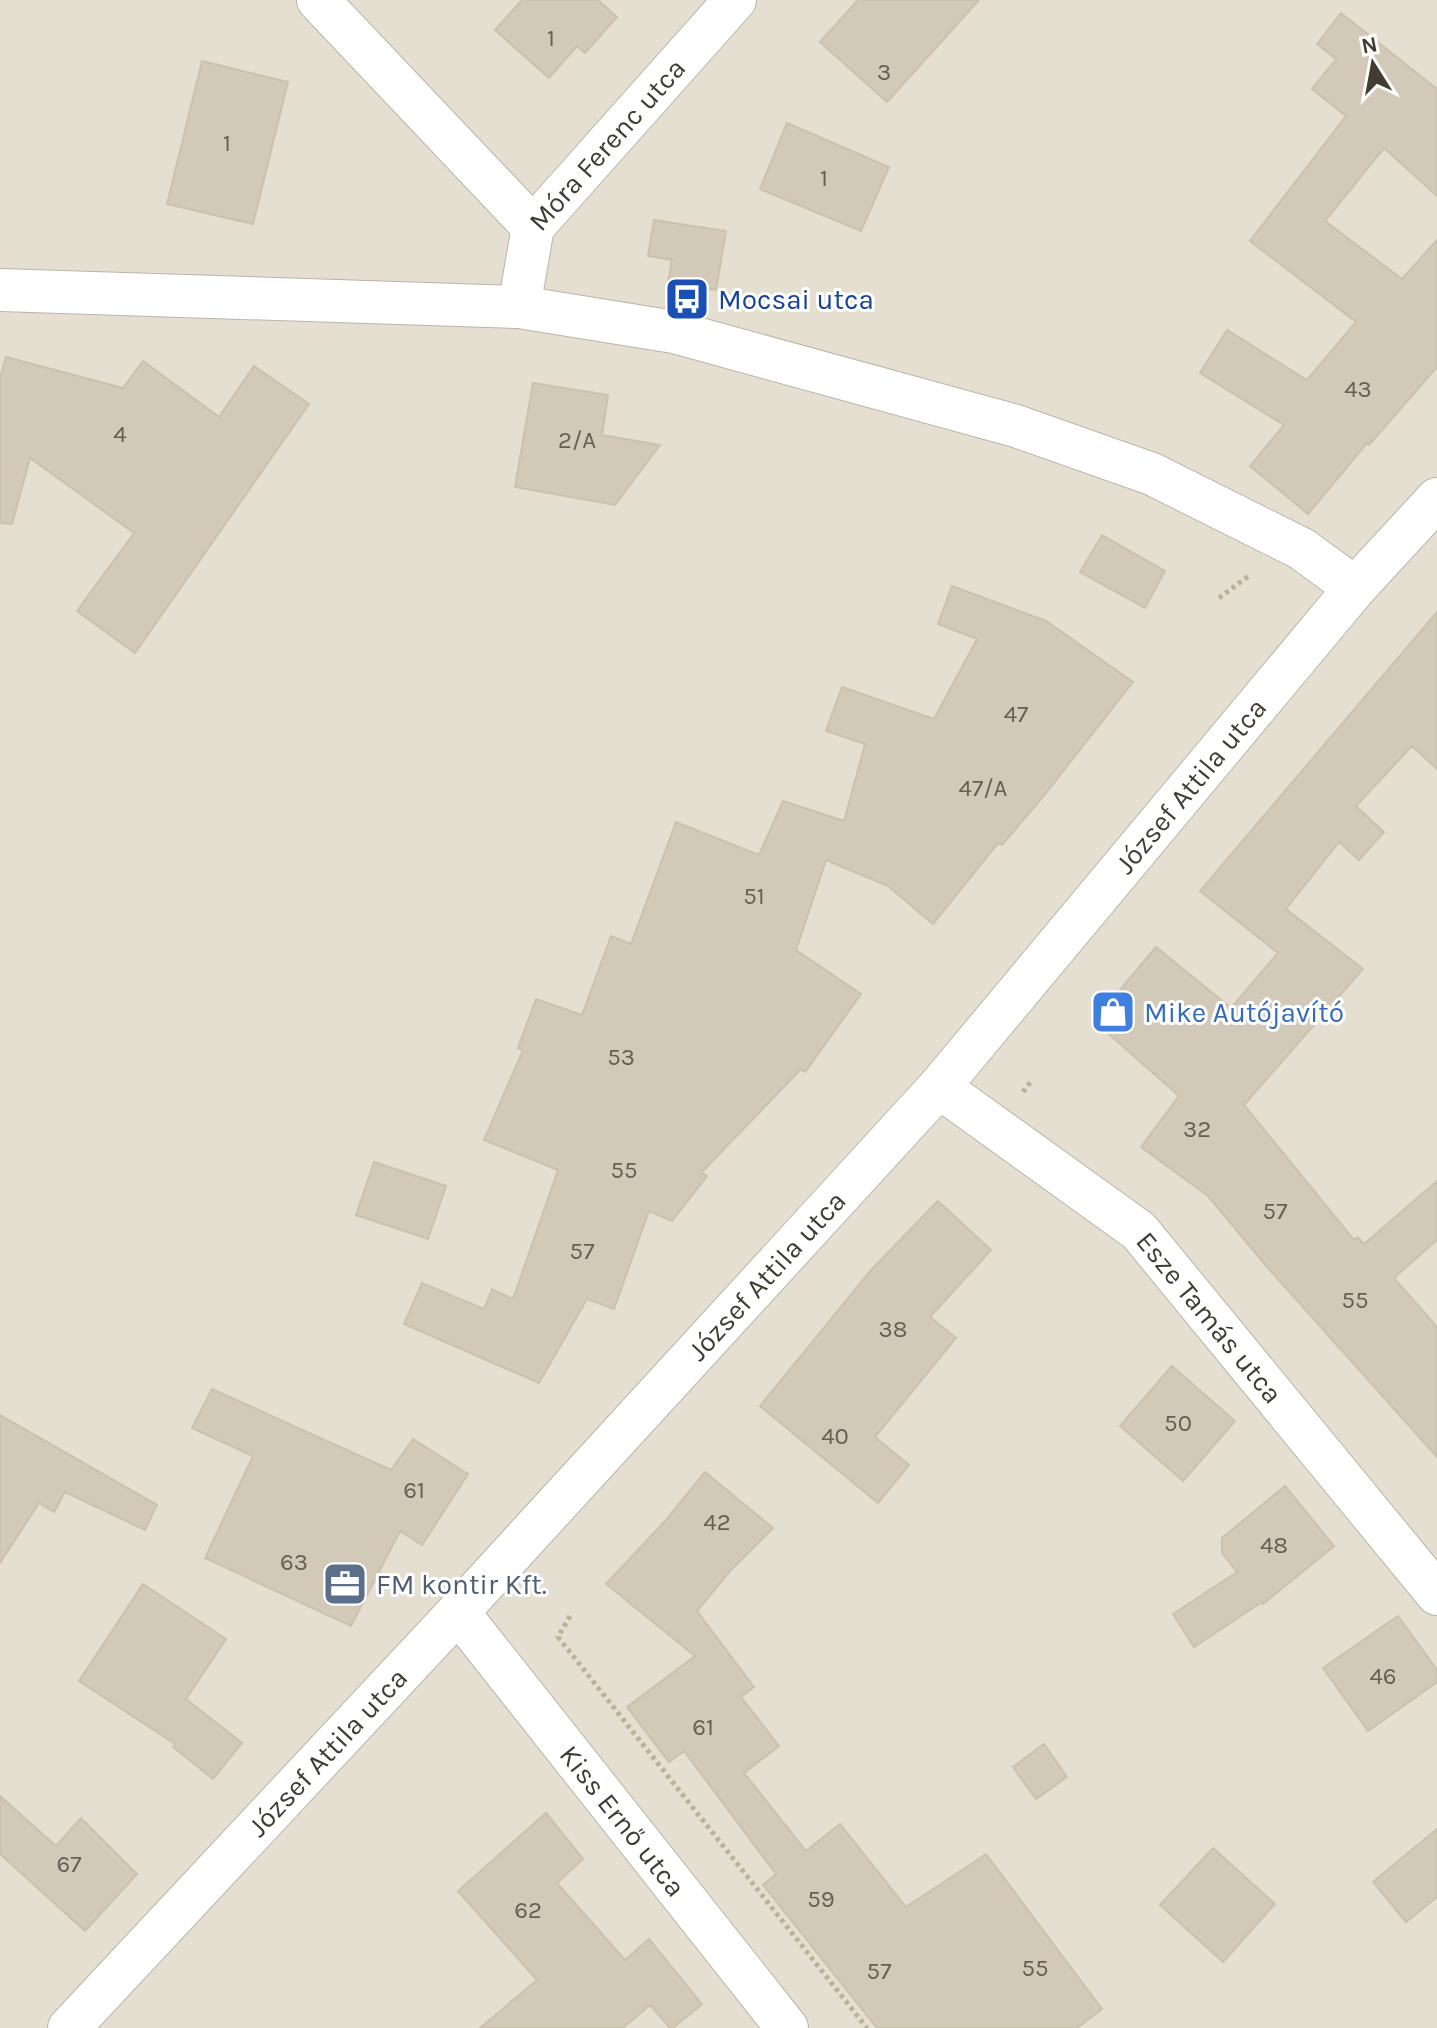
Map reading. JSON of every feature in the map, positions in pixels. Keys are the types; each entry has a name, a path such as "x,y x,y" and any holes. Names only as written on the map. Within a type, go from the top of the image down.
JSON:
{"street":[{"path":"318,0 533,227"},
{"name":"Móra Ferenc utca","path":"519,307 533,227 735,0"},
{"path":"0,290 519,307 674,332 1016,426 1152,474 1302,549 1355,588"},
{"name":"József Attila utca","path":"69,2028 458,1612 939,1087 1355,588 1437,499"},
{"name":"Esze Tamás utca","path":"939,1087 1139,1231 1437,1594"},
{"name":"Kiss Ernő utca","path":"458,1612 787,2028"}],"path":[{"path":"570,1616 558,1637 867,2028"}],"shaded area":[{"path":"0,0 1437,0 1437,2028 0,2028"}],"building":[{"path":"522,0 598,0 617,17 585,53 577,46 549,78 495,30"},
{"path":"858,0 979,0 887,102 820,42"},
{"path":"1341,13 1437,89 1437,196 1384,148 1325,221 1402,279 1437,240 1437,367 1369,445 1367,443 1308,514 1250,466 1284,425 1200,373 1227,330 1307,380 1356,322 1250,241 1346,116 1312,89 1336,59 1317,44"},
{"path":"202,61 288,82 253,224 167,204"},
{"path":"787,123 889,167 861,231 760,189"},
{"path":"654,220 726,231 716,290 668,282 672,260 648,256"},
{"path":"6,357 123,388 143,361 219,417 254,366 309,404 135,653 77,611 134,533 30,458 12,524 0,523 0,378"},
{"path":"533,383 608,395 602,435 660,445 615,505 515,487"},
{"path":"1102,535 1165,571 1145,608 1080,572"},
{"path":"952,586 1046,621 1133,682 1042,798 1002,845 998,843 933,924 888,886 826,860 796,950 861,994 805,1072 801,1069 701,1173 707,1176 672,1221 649,1211 614,1309 587,1299 539,1383 404,1324 422,1283 484,1309 492,1289 513,1299 558,1170 484,1140 523,1050 518,1048 536,999 582,1015 611,936 631,944 676,822 759,855 783,801 844,821 865,744 826,731 842,687 934,719 977,639 938,624"},
{"path":"1437,612 1437,769 1412,746 1356,806 1384,832 1359,860 1339,842 1286,909 1363,969 1244,1105 1354,1240 1358,1237 1364,1244 1437,1181 1437,1240 1394,1278 1437,1327 1437,1457 1208,1196 1141,1147 1179,1096 1094,1021 1156,947 1231,1008 1278,953 1200,891"},
{"path":"374,1162 446,1186 428,1239 356,1215"},
{"path":"938,1201 991,1250 930,1317 956,1338 875,1437 909,1465 878,1503 760,1406 871,1270"},
{"path":"1172,1366 1235,1421 1183,1481 1120,1426"},
{"path":"212,1389 391,1470 413,1439 468,1474 422,1545 400,1531 351,1626 205,1558 253,1456 192,1428"},
{"path":"0,1415 157,1505 145,1530 65,1492 54,1512 39,1503 0,1563"},
{"path":"705,1472 773,1528 730,1571 697,1611 754,1687 741,1697 779,1746 744,1773 806,1851 840,1824 906,1907 986,1854 1102,2009 1077,2028 877,2028 763,1885 776,1874 684,1751 669,1762 627,1707 695,1656 606,1584 666,1520"},
{"path":"1285,1486 1334,1546 1263,1604 1194,1647 1173,1614 1237,1572 1222,1553 1222,1538"},
{"path":"143,1584 226,1639 186,1699 242,1743 213,1779 173,1747 175,1744 79,1681"},
{"path":"1398,1616 1437,1670 1437,1682 1368,1731 1323,1668"},
{"path":"1044,1744 1067,1777 1036,1799 1013,1767"},
{"path":"0,1796 56,1846 81,1818 137,1874 85,1931 0,1854"},
{"path":"546,1813 583,1859 557,1883 625,1960 649,1939 702,2004 673,2028 650,2005 623,2028 480,2028 537,1980 458,1891"},
{"path":"1437,1829 1437,1897 1406,1922 1373,1882"},
{"path":"1213,1848 1275,1904 1223,1962 1160,1905"}],"place":[{"name":"Mocsai utca","path":"687,299"},
{"name":"Mike Autójavító","path":"1113,1012"},
{"name":"FM kontir Kft.","path":"345,1584"}]}
